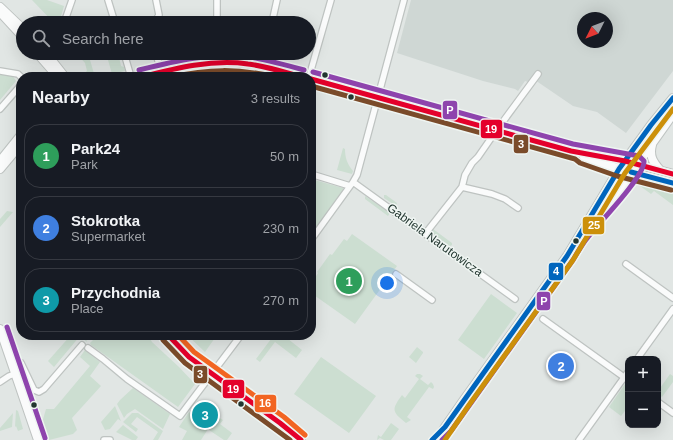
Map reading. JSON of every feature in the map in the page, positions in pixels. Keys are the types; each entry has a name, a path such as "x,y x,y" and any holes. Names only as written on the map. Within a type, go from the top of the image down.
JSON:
{"street":[{"path":"66,16 72,0"},
{"path":"108,0 113,16"},
{"path":"156,0 158,16"},
{"path":"217,0 217,16"},
{"path":"273,16 276,0"},
{"path":"316,56 331,0"},
{"path":"316,233 352,184 358,171 404,0"},
{"path":"0,7 16,22"},
{"path":"0,12 16,29"},
{"path":"50,60 53,72"},
{"path":"50,60 56,72"},
{"path":"51,60 61,72"},
{"path":"126,60 130,72"},
{"path":"158,60 161,72 189,65 216,63 247,64 283,72"},
{"path":"267,68 269,60"},
{"path":"312,72 315,60"},
{"path":"0,71 16,74"},
{"path":"426,234 462,187 465,175 472,163 478,157 538,74"},
{"path":"316,80 579,153 587,153 625,161 673,174"},
{"path":"0,109 16,91"},
{"path":"437,440 563,263 619,169 673,98"},
{"path":"582,233 638,164 673,114"},
{"path":"0,162 16,141"},
{"path":"654,141 650,153 652,159 661,171"},
{"path":"0,169 16,150"},
{"path":"579,153 582,156 619,169 673,183"},
{"path":"602,163 610,176 608,186"},
{"name":"Gabriela Narutowicza","path":"316,175 352,184 426,234 515,299"},
{"path":"462,187 492,194 505,199 518,208"},
{"path":"626,264 673,298"},
{"path":"396,274 432,300"},
{"path":"639,356 673,309"},
{"path":"543,319 625,375"},
{"path":"0,329 38,440"},
{"path":"173,340 189,357 301,440"},
{"path":"88,348 127,379 180,416 237,340"},
{"path":"0,382 9,376 21,363 34,390 39,392 44,389 82,345"},
{"path":"579,440 625,379"},
{"path":"661,404 673,412"},
{"path":"432,440 445,427"},
{"path":"104,440 110,440"}],"shaded area":[{"path":"411,0 673,0 673,71 626,133 597,112 573,106 532,78 528,82 525,81 518,91 397,53"}],"green space":[{"path":"32,0 47,0 64,6 61,16 47,16"},
{"path":"82,60 90,60 94,72 86,72 87,71 85,63"},
{"path":"108,60 120,60 121,66 124,67 125,71 111,72"},
{"path":"0,73 11,76 16,81 0,100"},
{"path":"343,148 345,149 346,158 353,171 352,174 337,170"},
{"path":"316,180 343,188 343,192 316,227"},
{"path":"645,184 673,190 673,205 654,191 651,194 640,186"},
{"path":"384,195 397,203 396,206 384,198"},
{"path":"365,196 390,213 388,216 365,199"},
{"path":"7,211 13,212 0,227 0,219"},
{"path":"433,229 452,243 452,245 450,246 433,234"},
{"path":"352,234 397,266 355,324 316,297 317,272 330,254 332,255 344,239 347,241"},
{"path":"491,294 517,313 484,359 458,340"},
{"path":"67,340 77,340 54,367 48,361"},
{"path":"93,340 151,340 195,384 178,407 90,343"},
{"path":"192,340 213,340 205,352"},
{"path":"270,340 289,340 302,350 296,358 275,342 260,362 256,359"},
{"path":"417,347 423,353 416,363 409,357"},
{"path":"85,350 100,362 90,376 101,386 72,418 77,430 73,434 49,440 42,423 46,409 54,409 90,366 80,357"},
{"path":"321,357 376,396 349,433 294,394"},
{"path":"417,374 423,376 420,379 428,385 431,382 434,387 433,389 429,387 407,417 411,420 406,423 398,416 395,408 402,395 405,398 419,379 415,376"},
{"path":"670,374 673,376 673,382 662,397 661,387"},
{"path":"625,384 625,411 621,416 609,407"},
{"path":"133,388 170,414 163,429 135,409 124,418 117,404"},
{"path":"115,406 121,421 118,419 110,429 105,430 101,422"},
{"path":"16,410 18,411 23,429 18,431 16,426 15,427"},
{"path":"189,412 210,426 201,440 182,440 187,431 179,427"},
{"path":"13,413 12,427 0,431 0,428"},
{"path":"132,413 138,413 163,431 158,440 153,440 158,432 137,417 131,424 138,429 136,432 123,422"},
{"path":"218,417 223,420 220,424 232,433 227,440 224,440 209,430"},
{"path":"391,423 399,429 391,440 384,440 380,438 377,440 378,435 381,437"},
{"path":"123,425 138,437 136,440 132,440 116,432"}],"transit line":[{"name":"P","path":"139,70 185,60"},
{"name":"P","path":"265,60 304,70"},
{"name":"19","path":"163,72 194,65 221,63 255,65 285,72"},
{"name":"3","path":"197,72 248,72"},
{"name":"P","path":"316,73 573,144 639,156 644,161 642,168 630,188 582,245 573,260 451,431 442,440"},
{"name":"19","path":"316,80 571,151 625,161 673,174"},
{"name":"3","path":"316,87 575,159 580,163 617,176 671,190"},
{"name":"4","path":"432,440 445,427 567,256 619,169 673,98"},
{"name":"25","path":"445,440 573,260 625,173 673,109"},
{"name":"4","path":"631,172 673,183"},
{"name":"P","path":"7,327 45,438"},
{"name":"3","path":"163,340 185,363 290,440"},
{"name":"19","path":"173,340 189,357 301,440"},
{"name":"16","path":"183,340 194,352 284,417 305,435"}],"place":[{"name":"Park24","path":"349,281"},
{"name":"Stokrotka","path":"561,366"},
{"name":"Przychodnia","path":"205,415"}]}
